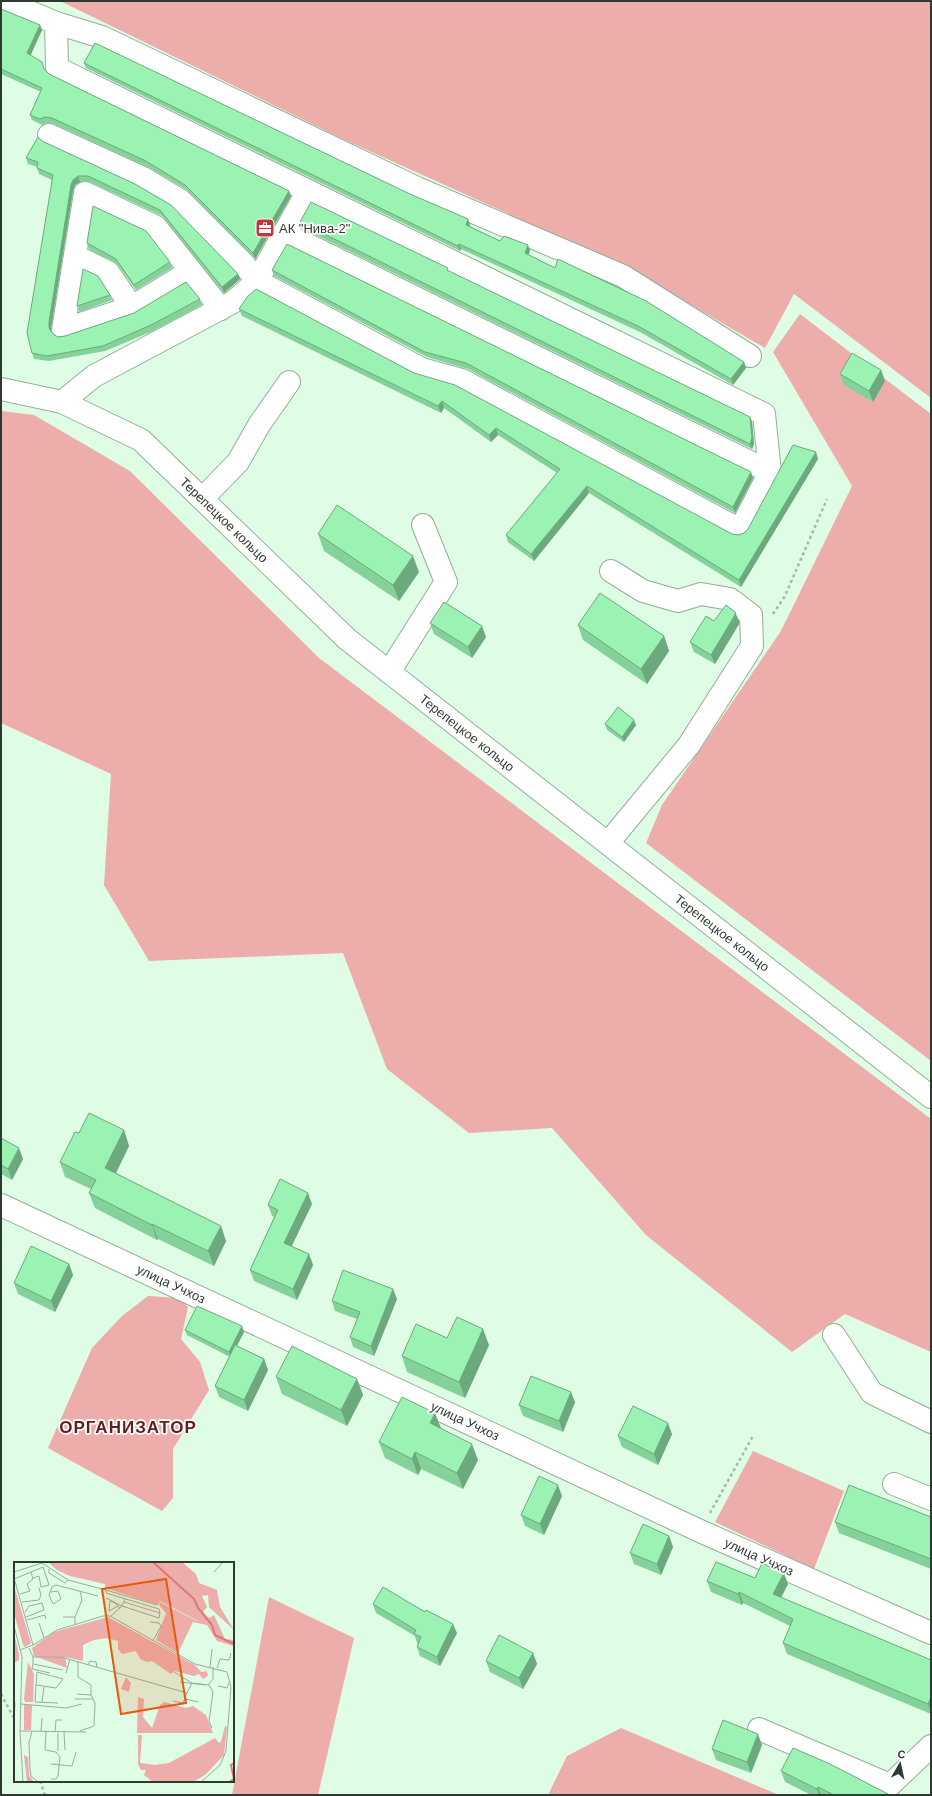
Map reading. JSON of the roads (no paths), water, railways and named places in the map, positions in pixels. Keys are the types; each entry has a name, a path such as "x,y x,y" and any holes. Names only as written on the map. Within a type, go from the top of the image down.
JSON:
{"street":[{"path":"4,1 56,23 102,37 417,188 623,276 750,356"},
{"path":"49,135 143,178 181,201 243,263 257,282 422,369 462,380 740,530 770,472 764,414 57,68 56,23"},
{"path":"62,402 94,376 221,309 233,302 257,282 308,191"},
{"path":"191,271 132,307 63,330 85,193 156,227 191,271 221,309"},
{"path":"284,233 770,472"},
{"path":"75,256 108,272 132,307"},
{"path":"202,499 238,462 258,425 289,382"},
{"name":"Терепецкое кольцо","path":"1,389 62,402 141,440 347,639 931,1096"},
{"path":"389,672 446,582 424,525"},
{"path":"608,843 689,745 752,646 751,615 730,599 700,594 678,601 643,591 611,571"},
{"name":"улица Учхоз","path":"1,1205 700,1531 931,1633"},
{"path":"834,1335 872,1393 931,1422"},
{"path":"894,1484 931,1499"},
{"path":"760,1729 890,1785 931,1746"}],"place":[{"name":"АК \"Нива-2\"","path":"265,228"}],"district":[{"name":"ОРГАНИЗАТОР","path":"128,1427"}]}
